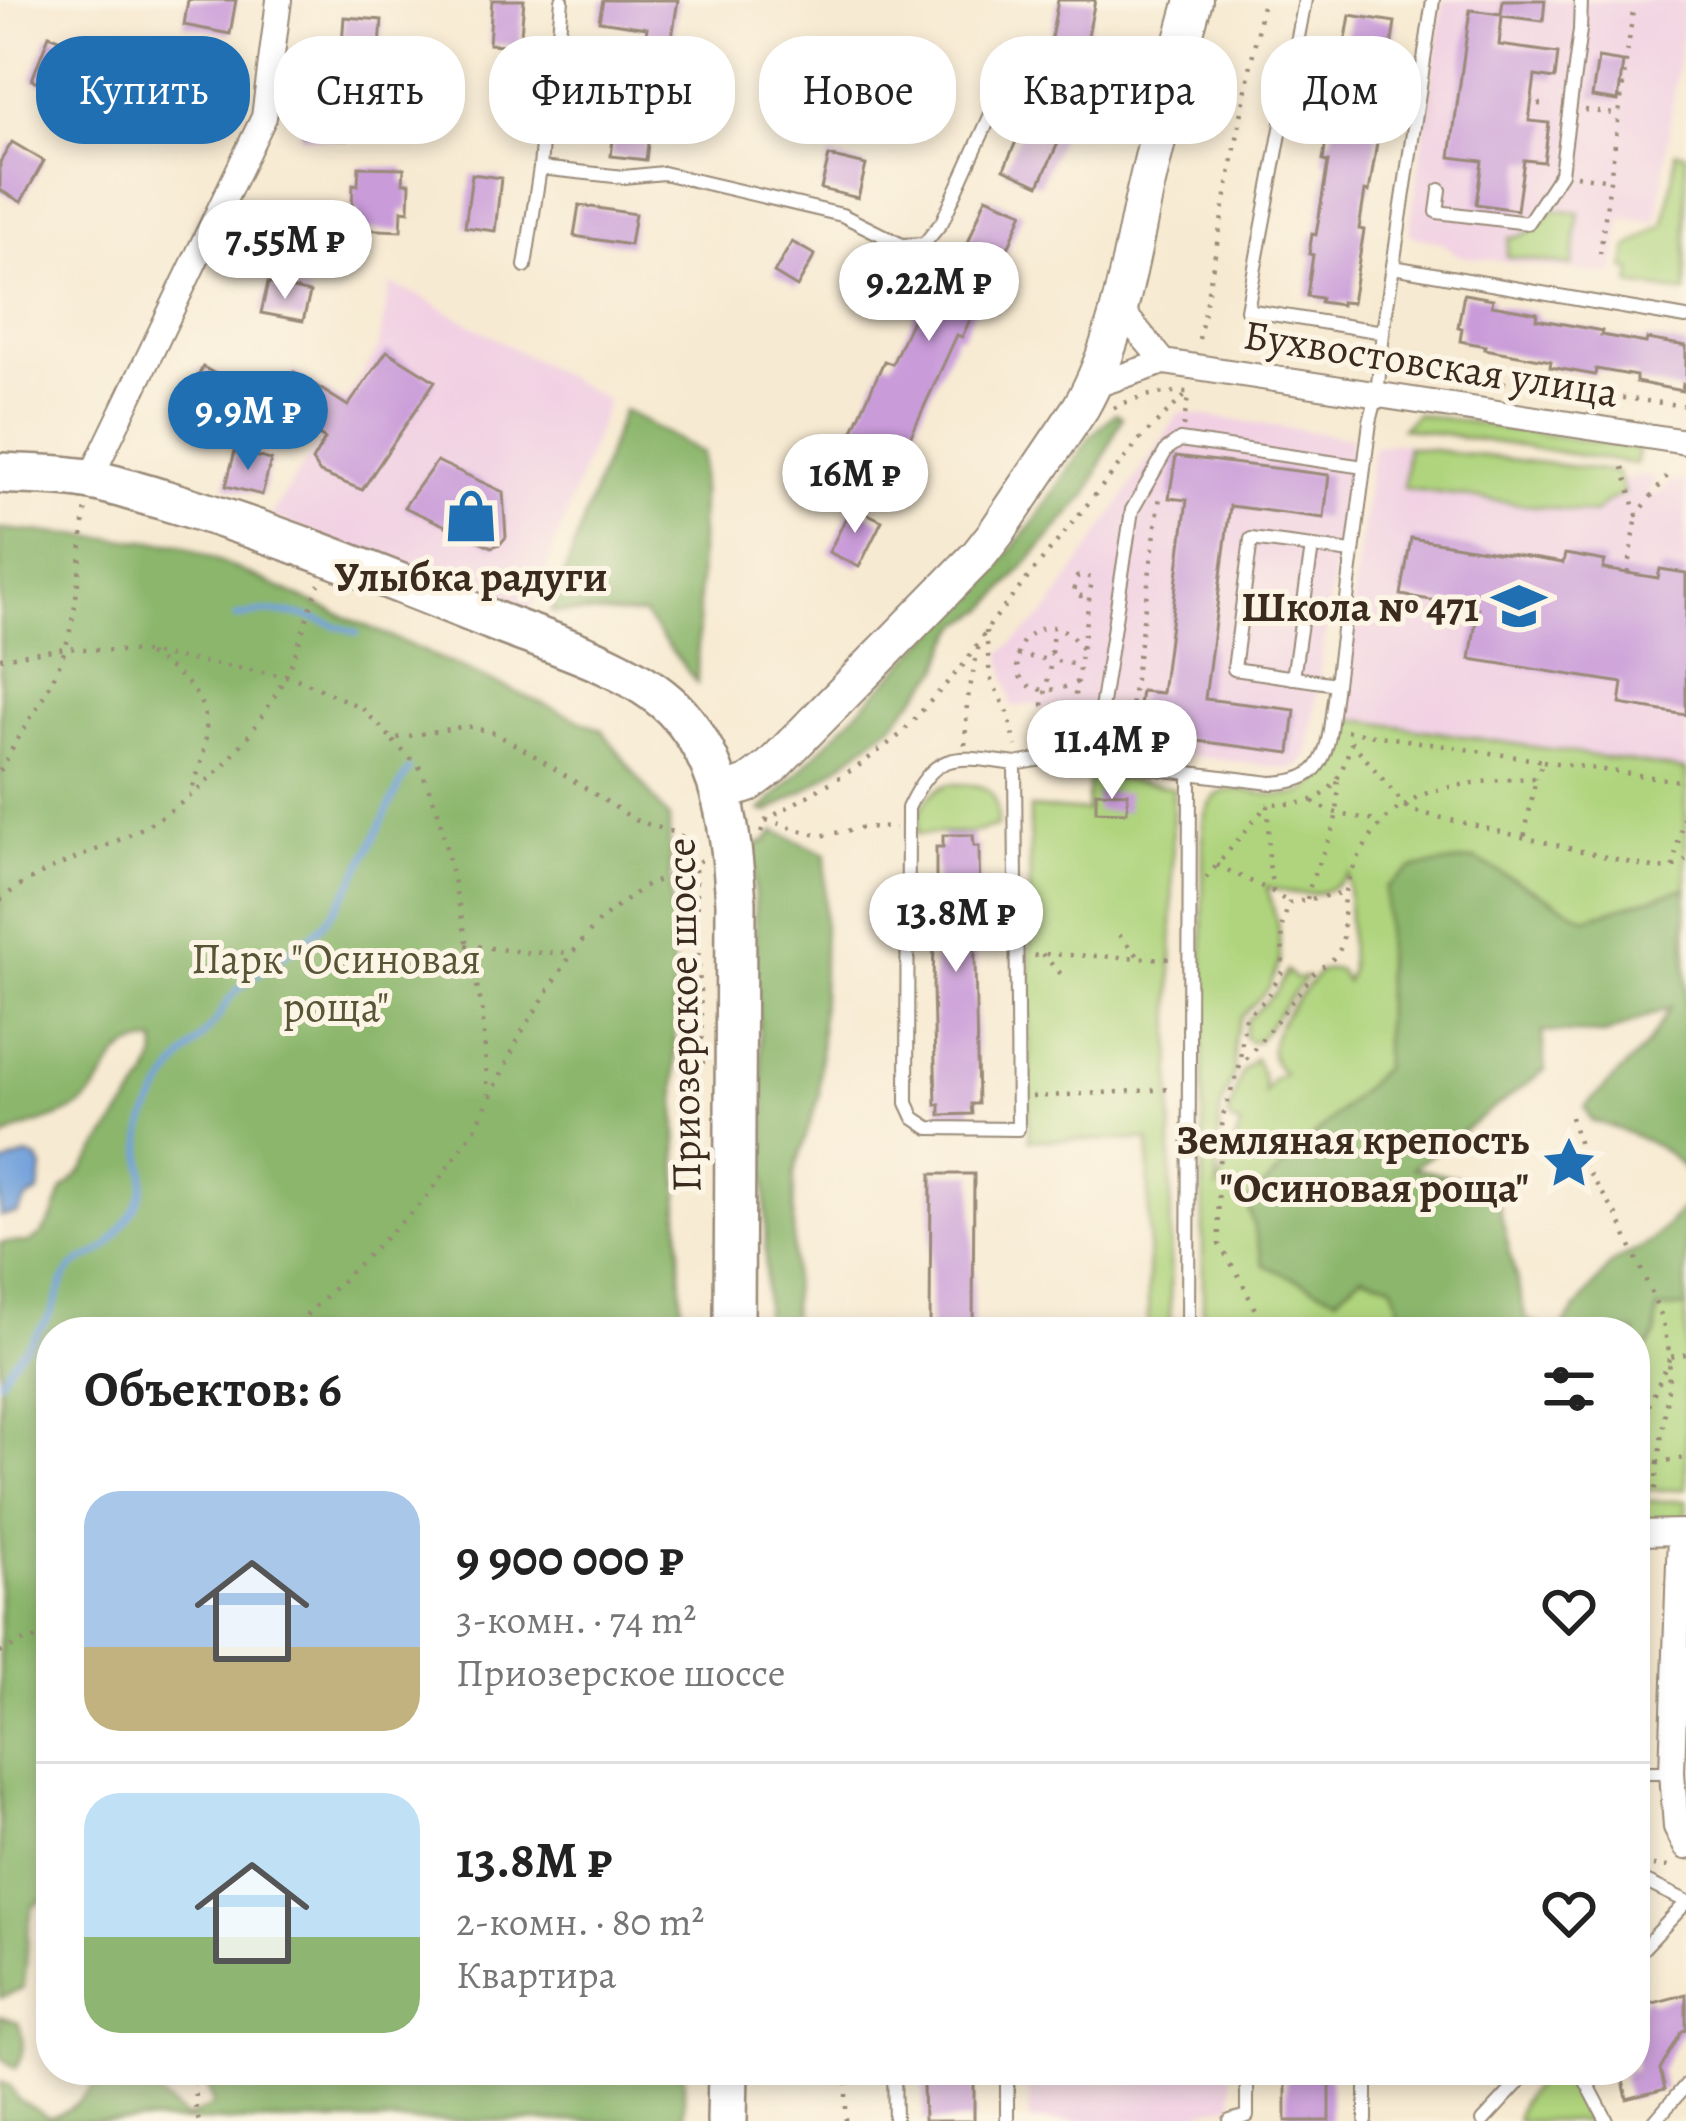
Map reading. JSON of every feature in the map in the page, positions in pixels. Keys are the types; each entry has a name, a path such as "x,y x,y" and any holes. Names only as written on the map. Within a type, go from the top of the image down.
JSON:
{"main road":[{"path":"1184,36 1194,0"},
{"path":"722,793 748,784 771,767 978,556 1098,399 1156,144"},
{"name":"Приозерское шоссе","path":"0,473 90,479 210,513 596,662 639,682 672,706 694,733 722,793 731,843 736,902 734,1317"},
{"path":"727,2121 728,2085"}],"street":[{"path":"90,479 264,117 279,0"},
{"path":"1118,308 1164,362"},
{"name":"Бухвостовская улица","path":"1098,399 1164,362 1686,442"},
{"path":"1650,1533 1683,1533 1672,1772 1676,1827 1686,1847"}],"lane":[{"path":"525,266 562,0"},
{"path":"1305,0 1247,310 1383,332"},
{"path":"1015,764 1018,1129 929,1128 914,1118 907,1103 908,808 920,783 936,766 964,757 1015,764 1066,758 1271,783 1297,783 1317,769 1328,744 1433,0"},
{"path":"1440,190 1437,212 1528,223 1561,173 1581,0"},
{"path":"540,168 625,177 663,172 842,214 902,245 924,244 942,222 980,139"},
{"path":"1393,268 1686,318"},
{"path":"1093,761 1132,510 1167,448 1180,440 1364,467"},
{"path":"1336,684 1234,669 1251,539 1352,552"},
{"path":"1293,678 1312,547"},
{"path":"1188,1317 1190,772"},
{"path":"1650,1772 1672,1772"},
{"path":"1650,1883 1686,1902 1650,1941"},
{"path":"894,2085 895,2121"},
{"path":"1007,2085 1007,2121"},
{"path":"1230,2121 1247,2118 1247,2085"},
{"path":"1366,2085 1366,2121"},
{"path":"1483,2121 1516,2085"},
{"path":"1588,2085 1607,2121"},
{"path":"1655,2121 1686,2085"}],"path":[{"path":"1199,339 1263,0"},
{"path":"1600,254 1633,11"},
{"path":"1538,104 1550,105"},
{"path":"1570,107 1620,115"},
{"path":"1561,173 1611,180"},
{"path":"1378,367 1686,406"},
{"path":"1098,399 1189,392"},
{"path":"1180,440 1189,392"},
{"path":"758,838 766,820 857,767 900,735 964,663 1142,437 1189,392"},
{"path":"1623,467 1637,515 1628,573"},
{"path":"1637,515 1668,475"},
{"path":"0,771 65,648 90,479"},
{"path":"1125,752 1161,494"},
{"path":"1066,758 1090,595"},
{"path":"0,900 22,883 154,822 220,771 245,743 286,676 308,613"},
{"path":"1054,627 1053,664 1043,705 1073,710"},
{"path":"1077,682 1045,692 1028,685 1019,673 1017,655 1024,640 1038,628 1065,630 1082,649"},
{"path":"986,631 991,677 1016,745 1015,764"},
{"path":"964,757 967,703 980,638"},
{"path":"0,658 65,648 143,652 286,676 362,708 421,770 438,812 482,1008 489,1099"},
{"path":"143,652 176,670 197,693 209,732 190,795"},
{"path":"1043,659 1051,653"},
{"path":"1017,655 1043,659"},
{"path":"1043,659 1045,665 1079,664"},
{"path":"304,1317 426,1198 475,1130 521,1033 573,952 599,921 643,887 695,865 711,851 634,820 493,732 466,726 392,740"},
{"path":"1330,730 1686,782"},
{"path":"1351,741 1413,811 1657,869 1686,860"},
{"path":"1524,838 1543,761"},
{"path":"1239,1068 1317,970 1332,962 1344,941 1343,893 1382,821 1411,798 1493,779 1536,778"},
{"path":"1307,899 1339,815 1337,780"},
{"path":"1313,801 1339,815 1382,821"},
{"path":"1190,884 1205,879 1268,803 1273,892"},
{"path":"1673,867 1686,804"},
{"path":"766,820 820,836 865,827 908,829"},
{"path":"695,865 703,1070"},
{"path":"1216,865 1288,903 1343,893"},
{"path":"1258,1317 1219,1244 1222,1115 1239,1068 1245,1017 1267,998 1283,970 1282,926 1288,903"},
{"path":"1119,935 1140,958"},
{"path":"466,945 573,952"},
{"path":"1042,954 1063,976"},
{"path":"1026,958 1042,954 1178,959"},
{"path":"1027,1097 1177,1088"},
{"path":"1571,1117 1585,1166 1618,1217 1662,1317 1670,1358 1654,1496"},
{"path":"1670,1358 1686,1354"},
{"path":"1650,1403 1670,1358"},
{"path":"1650,1458 1658,1462 1686,1458"},
{"path":"0,1653 36,1639"},
{"path":"194,2085 199,2121"},
{"path":"846,2085 846,2121"}],"shaded area":[{"path":"1444,0 1686,0 1657,222 1622,218 1614,276 1460,256 1440,242 1409,232"},
{"path":"390,284 422,297 608,401 529,616 270,516 378,350"},
{"path":"1180,412 1352,438 1309,752 1302,764 1290,769 1085,741 1083,747 1052,743 1057,712 1037,709 1036,704 1012,707 1001,654 1047,613"},
{"name":"Школа № 471","path":"1395,443 1618,472 1621,481 1631,475 1657,479 1646,492 1659,495 1671,481 1686,484 1686,770 1338,717 1373,447"},
{"path":"1028,2085 1232,2085 1233,2103 1169,2121 1029,2121"}],"green space":[{"path":"1676,152 1686,154 1686,293 1631,285 1633,271 1625,269 1628,248 1665,224"},
{"path":"1551,210 1579,213 1572,266 1506,256 1509,238 1533,229"},
{"path":"623,410 702,453 697,683 644,615 551,612"},
{"path":"1116,413 1122,417 1088,493 986,610 960,625 940,669 893,724 815,784 769,812 761,811 987,578 1032,525 1090,437"},
{"path":"1416,414 1638,449 1636,464 1402,428"},
{"path":"1407,447 1617,472 1624,493 1594,514 1404,488"},
{"name":"Парк \"Осиновая роща\"","path":"0,529 180,544 602,730 669,819 682,1317 36,1317 36,1904 23,1988 0,1998 0,1243 29,1242 41,1235 63,1190 82,1171 148,1077 157,1055 156,1042 120,1054 96,1090 77,1107 0,1141"},
{"path":"1338,717 1686,770 1686,888 1586,918 1475,859 1386,887 1384,1067 1247,1203 1362,1274 1392,1284 1403,1317 1203,1317 1203,824 1210,802 1222,792 1292,795 1309,789 1324,772","holes":["1348,874 1350,970 1346,982 1339,970 1319,972 1290,1008 1272,1049 1274,1062 1284,1074 1273,1079 1265,1093 1255,1059 1242,1071 1228,1116 1241,1125 1217,1191 1220,1110 1234,1073 1234,1040 1240,1018 1269,988 1280,960 1279,929 1267,887 1320,893"]},
{"path":"1089,773 1173,788 1170,1317 1148,1317 1149,1140 1029,1140 1030,808 1087,811"},
{"path":"949,784 988,790 998,826 972,833 917,834 924,803"},
{"path":"775,831 826,854 819,1096 794,1173 792,1317 765,1317 766,1150 754,845 765,842"},
{"path":"1475,859 1586,918 1686,888 1686,1171 1655,1146 1591,1120 1585,1107 1647,1045 1670,1007 1605,1034 1542,1032 1545,1070 1413,1168 1460,1178 1498,1203 1526,1317 1403,1317 1392,1284 1362,1275 1336,1297 1264,1265 1247,1203 1384,1067 1386,887 1413,868"},
{"path":"1287,971 1295,979 1306,977 1257,1041 1249,1041 1244,1036 1246,1021 1276,992"},
{"path":"1686,1205 1686,1307 1657,1309 1656,1334 1650,1344 1650,1317 1570,1317 1611,1264 1651,1242"},
{"path":"1686,1307 1686,1489 1650,1490 1650,1344 1656,1335 1657,1309"},
{"path":"1650,1501 1686,1501 1686,1519 1650,1520"},
{"path":"0,2016 18,2022 20,2028 22,2052 15,2068 0,2057"},
{"path":"0,2082 49,2117 76,2103 95,2085 164,2085 159,2096 186,2118 213,2106 207,2085 684,2085 684,2121 0,2121"},
{"path":"1571,2085 1589,2121 1517,2121 1533,2087"}],"water":[{"path":"27,1155 38,1159 42,1169 39,1192 17,1214 0,1216 0,1166"}],"building":[{"path":"188,0 236,0 230,34 184,25"},
{"path":"492,0 524,0 521,36 490,36"},
{"path":"603,0 678,0 672,36 646,36 647,28 599,21"},
{"path":"1058,0 1095,0 1088,36 1052,36"},
{"path":"1503,0 1545,0 1543,21 1502,16 1499,45 1558,53 1555,79 1535,76 1529,121 1549,123 1544,162 1524,160 1517,210 1476,204 1482,161 1450,157 1470,10 1501,14"},
{"path":"1350,15 1395,22 1393,36 1346,36"},
{"path":"344,17 382,20 381,36 343,36"},
{"path":"1598,58 1623,62 1618,101 1592,97"},
{"path":"12,142 44,161 21,202 0,190 0,162"},
{"path":"612,144 648,144 646,160 611,156"},
{"path":"1015,144 1058,144 1039,185 1004,169"},
{"path":"1325,144 1377,144 1359,229 1364,230 1352,303 1341,305 1307,296 1312,234 1316,235 1328,162 1323,161"},
{"path":"829,156 866,165 858,198 821,189"},
{"path":"359,167 404,168 403,183 410,183 409,211 402,210 401,231 357,229 358,211 352,211"},
{"path":"472,174 501,178 495,231 465,227"},
{"path":"986,197 1023,212 999,270 994,268 962,337 957,335 892,477 842,455 884,361 892,364 934,272 953,281"},
{"path":"579,205 635,214 630,245 574,236"},
{"path":"792,242 815,255 797,287 774,273"},
{"path":"268,283 310,293 303,321 261,313"},
{"path":"1464,294 1537,313 1536,319 1602,331 1601,335 1686,346 1686,385 1682,391 1636,382 1636,376 1550,367 1551,361 1460,341"},
{"path":"387,351 435,381 362,490 320,473 312,461 325,439 273,406 294,372 348,406"},
{"path":"203,367 235,385 215,422 183,404"},
{"path":"235,451 271,460 262,495 226,486"},
{"path":"1176,456 1329,475 1324,518 1230,506 1205,699 1295,710 1290,753 1135,733 1141,691 1162,693 1187,500 1169,498"},
{"path":"437,461 503,492 506,537 500,544 492,547 404,507"},
{"path":"852,506 882,521 859,567 829,552"},
{"path":"1411,538 1563,563 1565,554 1605,561 1603,569 1658,578 1660,569 1686,573 1686,715 1620,704 1623,683 1470,659 1478,608 1401,595"},
{"path":"1096,792 1128,793 1127,812 1096,811"},
{"path":"943,835 973,835 974,846 979,846 980,916 974,916 978,1104 971,1104 972,1114 940,1115 940,1104 936,1105 936,847 943,847"},
{"path":"931,1174 974,1174 973,1317 930,1317"},
{"path":"1686,1994 1686,2030 1660,2070 1665,2089 1627,2099 1624,2085 1650,2085 1650,2001"},
{"path":"923,2085 974,2085 974,2121 924,2121"},
{"path":"1286,2085 1330,2085 1330,2121 1286,2121"}],"waterway":[{"path":"236,617 289,613 357,633"},
{"path":"48,1317 69,1272 108,1245 139,1199 145,1124 176,1068 232,996 325,922 350,887 409,770"},
{"path":"0,1381 36,1334"}],"place":[{"name":"Улыбка радуги","path":"471,516"},
{"name":"Школа № 471","path":"1519,606"},
{"name":"Земляная крепость \"Осиновая роща\"","path":"1569,1163"}]}
